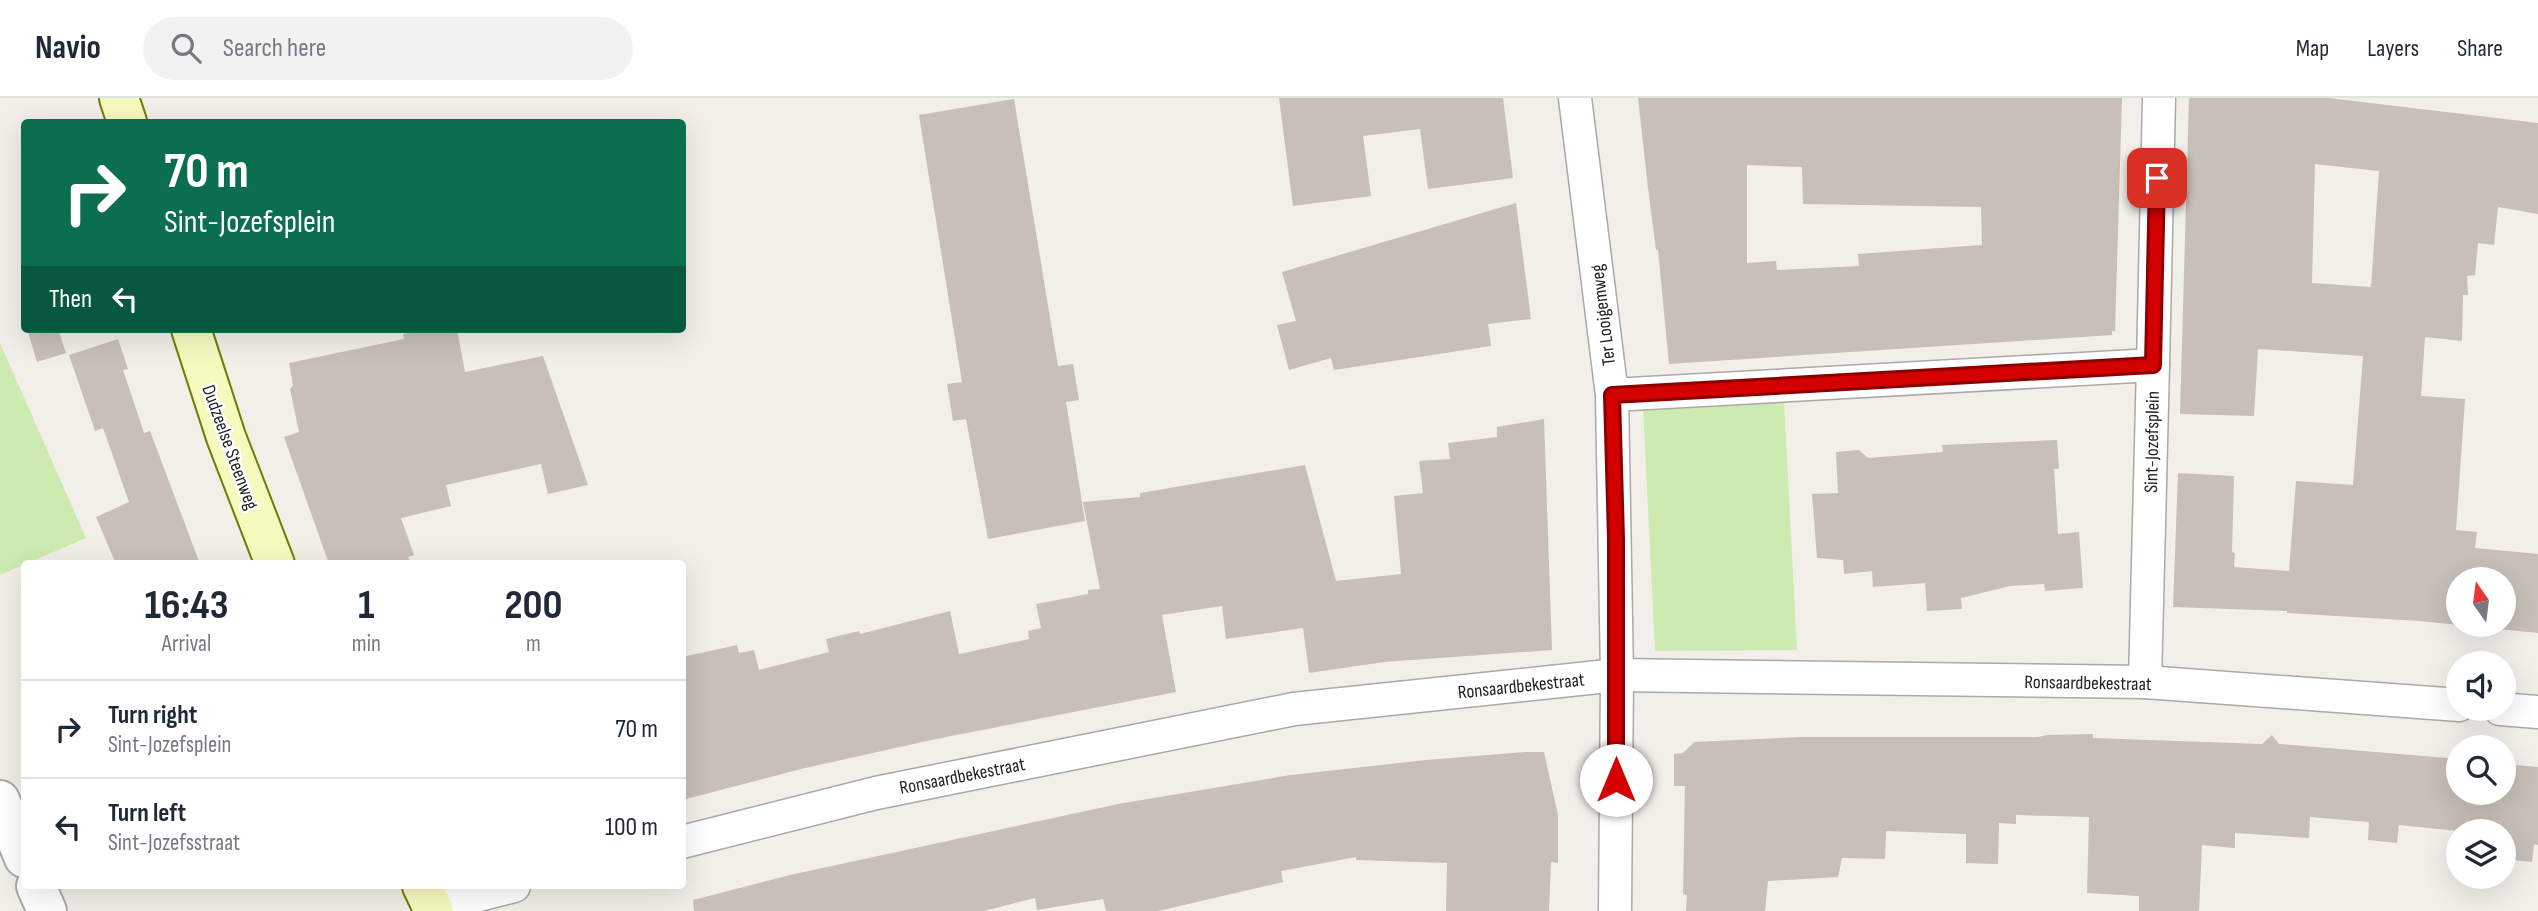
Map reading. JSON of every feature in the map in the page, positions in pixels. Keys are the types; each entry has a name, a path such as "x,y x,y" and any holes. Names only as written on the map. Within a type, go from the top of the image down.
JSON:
{"main road":[{"path":"120,98 126,119"},
{"name":"Dudzeelse Steenweg","path":"192,333 226,437 273,560"}],"street":[{"name":"Ter Looigemweg","path":"1575,98 1612,395 1617,675 1615,911"},
{"path":"2153,365 2159,98"},
{"name":"Sint-Jozefsplein","path":"1612,395 2153,365 2145,682"},
{"name":"Ronsaardbekestraat","path":"686,841 876,793 1294,709 1617,675 2145,682 2446,704"},
{"path":"2516,710 2538,712"},
{"path":"0,800 21,851"},
{"path":"37,889 47,911"},
{"path":"429,901 497,889"}],"green space":[{"path":"0,343 86,538 35,560 21,560 21,566 0,575"},
{"path":"1784,400 1797,650 1655,651 1643,408"}],"building":[{"path":"1279,98 1503,98 1513,178 1428,189 1420,129 1363,136 1371,196 1293,206"},
{"path":"1638,98 2122,98 2115,331 2112,331 2112,335 1669,364 1658,250","holes":["1747,165 1802,167 1803,204 1981,207 1982,245 1858,254 1859,266 1777,270 1776,261 1747,263"]},
{"path":"2189,98 2329,98 2538,123 2538,214 2498,207 2494,245 2478,243 2475,275 2467,276 2468,295 2463,295 2462,341 2425,337 2421,396 2465,399 2456,530 2477,532 2475,548 2538,554 2538,633 2516,631 2516,567 2446,567 2446,624 2287,611 2173,607 2178,473 2234,476 2234,567 2289,571 2296,481 2353,485 2363,356 2258,349 2254,416 2180,414","holes":["2315,164 2379,171 2371,287 2312,283"]},
{"path":"1014,99 1058,366 1073,364 1079,400 1066,402 1085,521 988,539 966,419 953,421 947,384 962,382 919,115"},
{"path":"1516,203 1531,319 1488,324 1491,346 1334,370 1331,358 1289,370 1277,325 1296,321 1282,272"},
{"path":"28,333 59,333 66,353 37,362"},
{"path":"458,333 465,372 543,356 588,485 548,494 541,464 446,485 451,506 401,518 414,555 408,557 409,560 328,560 284,437 299,432 290,389 293,385 289,363 404,339 403,334"},
{"path":"118,339 128,369 123,370 144,433 150,431 198,560 114,560 96,517 129,502 103,428 95,431 69,355"},
{"path":"1544,419 1552,650 1384,662 1309,673 1303,628 1226,639 1222,606 1162,615 1176,692 936,739 801,769 686,799 686,656 737,645 739,653 754,650 759,670 829,652 826,639 859,631 860,634 950,611 959,654 1029,639 1028,631 1041,628 1036,604 1088,594 1088,590 1100,589 1083,502 1140,497 1140,493 1305,465 1336,581 1401,574 1394,496 1423,493 1419,461 1450,459 1448,443 1497,437 1497,427"},
{"path":"2057,440 2059,469 2054,469 2058,534 2079,532 2083,588 2045,591 2044,584 2010,586 1961,598 1962,609 1927,611 1925,583 1873,587 1872,571 1844,574 1843,560 1817,558 1812,494 1838,493 1836,452 1859,450 1868,458 1943,452 1942,445"},
{"path":"2093,734 2093,738 2262,744 2272,735 2279,744 2446,758 2446,805 2516,805 2516,765 2538,767 2538,845 2534,844 2532,862 2516,860 2516,819 2446,819 2446,830 2399,825 2397,843 2368,840 2369,822 2310,817 2309,838 2235,833 2235,848 2202,845 2199,911 2139,911 2139,896 2087,893 2089,817 2016,815 2016,824 1999,823 1998,864 1966,863 1966,834 1886,831 1885,859 1842,858 1838,877 1768,881 1765,911 1686,911 1687,895 1683,894 1685,786 1674,786 1674,754 1683,753 1694,742 1801,737"},
{"path":"1544,752 1558,815 1558,863 1551,862 1549,911 1446,911 1447,863 1356,860 1356,857 1281,871 1283,882 1158,911 1106,911 1103,899 1037,910 1035,898 984,911 694,911 693,900 790,875 1118,804 1291,775"}],"route":[{"path":"1616,780 1616,539 1612,395 2153,365 2157,178"}]}
